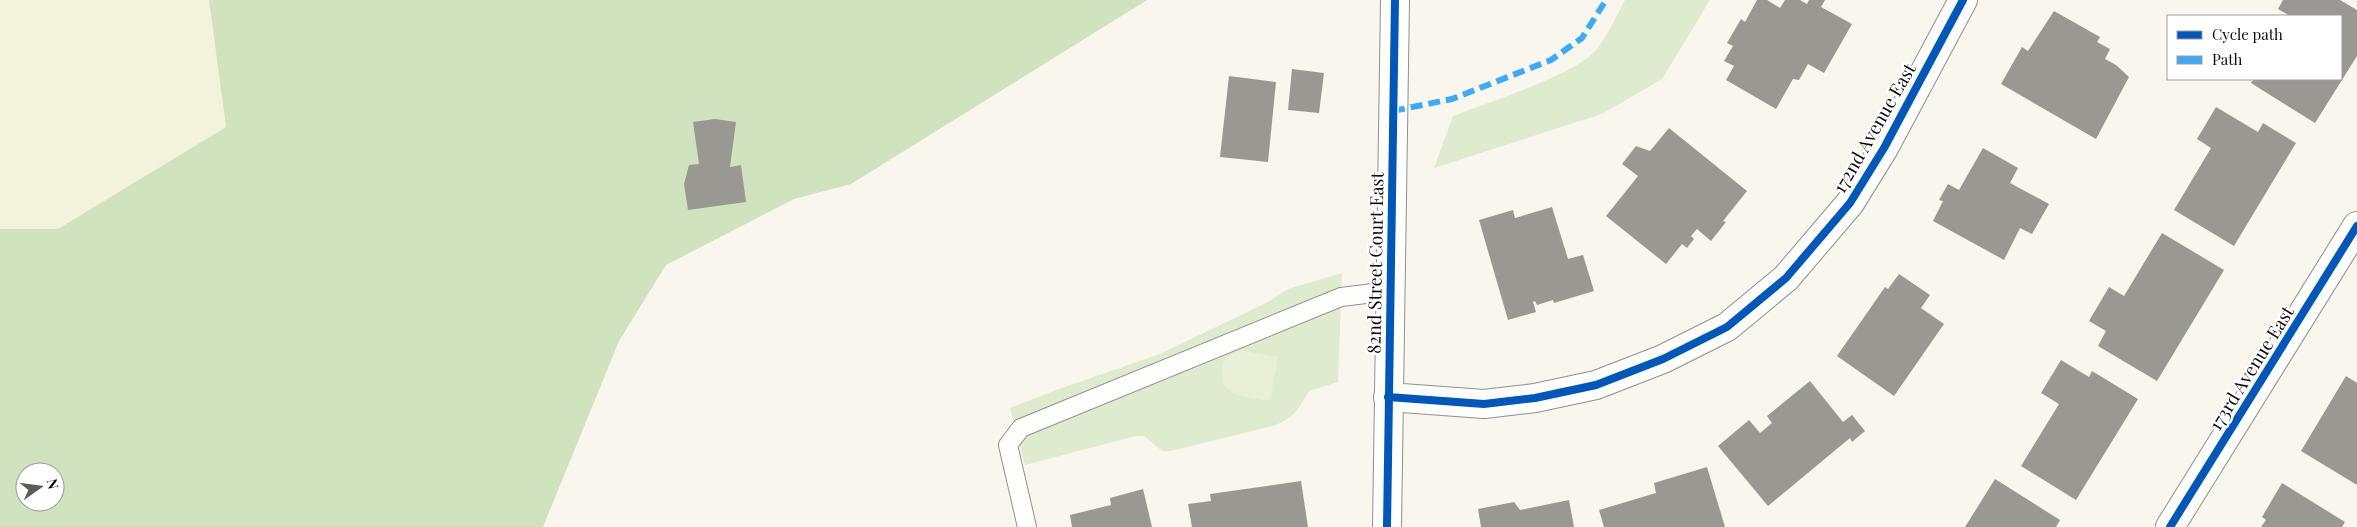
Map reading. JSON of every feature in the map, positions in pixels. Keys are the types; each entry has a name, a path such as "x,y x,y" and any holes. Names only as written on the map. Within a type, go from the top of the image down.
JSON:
{"street":[{"name":"82nd Street Court East","path":"1387,527 1395,0"},
{"name":"172nd Avenue East","path":"1388,397 1484,404 1535,398 1596,385 1663,359 1727,327 1786,278 1850,203 1884,148 1963,0"},
{"name":"173rd Avenue East","path":"2170,527 2357,226"}],"lane":[{"path":"1027,527 1008,445 1021,428 1341,297 1390,291"}],"green space":[{"path":"0,0 209,0 226,127 58,229 0,229"},
{"path":"209,0 1147,0 851,184 794,199 666,265 619,341 543,527 0,527 0,229 58,229 226,127"},
{"path":"1625,0 1710,0 1662,79 1602,114 1434,168 1453,116 1550,79 1585,60 1596,50 1612,26"},
{"path":"1342,273 1338,382 1309,391 1296,411 1283,422 1171,451 1162,451 1144,436 1136,436 1025,465 1010,408 1160,354 1268,302 1288,289"},
{"path":"1243,351 1278,357 1270,401 1236,395 1223,385 1222,372 1224,362 1231,354"}],"building":[{"path":"1757,0 1767,0 1780,8 1785,0 1800,0 1807,4 1809,0 1825,0 1821,7 1852,24 1824,73 1808,64 1799,80 1793,79 1776,109 1726,80 1734,66 1724,61 1733,46 1727,43 1741,19 1745,22"},
{"path":"2283,0 2340,0 2357,10 2357,56 2342,80 2342,15 2288,15 2278,9"},
{"path":"2054,11 2100,37 2097,42 2110,49 2105,59 2116,65 2129,77 2096,139 2001,84 2022,47 2028,51"},
{"path":"1292,69 1324,73 1319,113 1288,110"},
{"path":"1229,76 1276,82 1268,162 1220,157"},
{"path":"2253,80 2342,80 2315,123 2251,83"},
{"path":"2216,107 2258,132 2263,123 2296,143 2234,246 2174,210 2211,148 2197,139"},
{"path":"715,119 736,122 730,167 741,165 746,202 688,210 684,184 689,165 699,164 693,122"},
{"path":"1669,128 1747,191 1723,221 1726,222 1711,241 1697,229 1691,236 1694,239 1687,248 1682,244 1666,264 1606,216 1638,176 1622,164 1636,146 1650,151"},
{"path":"1983,148 2018,168 2010,183 2049,204 2032,234 2020,228 2004,260 1933,221 1943,201 1939,200 1948,184 1959,190"},
{"path":"1552,207 1568,259 1583,255 1594,291 1554,303 1553,300 1537,305 1535,301 1533,302 1536,312 1508,320 1479,220 1513,210 1515,218"},
{"path":"2162,233 2224,270 2157,381 2098,346 2106,331 2089,321 2109,287 2124,296"},
{"path":"1899,274 1930,295 1921,308 1944,324 1894,396 1837,356 1885,287 1888,289"},
{"path":"2061,360 2089,377 2092,371 2138,399 2076,500 2021,466 2059,404 2041,393"},
{"path":"2346,376 2357,383 2357,485 2301,451"},
{"path":"1810,381 1843,422 1852,415 1865,431 1852,442 1850,438 1768,506 1718,446 1749,420 1760,433 1772,423 1767,416"},
{"path":"1707,467 1725,527 1604,527 1599,510 1656,493 1654,483"},
{"path":"1995,479 2060,520 2056,527 1965,527"},
{"path":"1301,481 1308,527 1192,527 1188,504 1211,501 1210,494"},
{"path":"2282,483 2345,522 2342,527 2261,527 2266,520 2262,517"},
{"path":"1143,489 1152,527 1072,527 1070,515 1111,505 1110,498"},
{"path":"1569,500 1574,527 1481,527 1478,509 1514,502 1520,510"}],"marked path":[{"path":"1393,111 1452,99 1551,60 1582,38 1606,0"}],"cycle path":[{"path":"1387,527 1395,0"},
{"path":"1388,397 1484,404 1535,398 1596,385 1663,359 1727,327 1786,278 1850,203 1884,148 1963,0"},
{"path":"2170,527 2357,226"}]}
